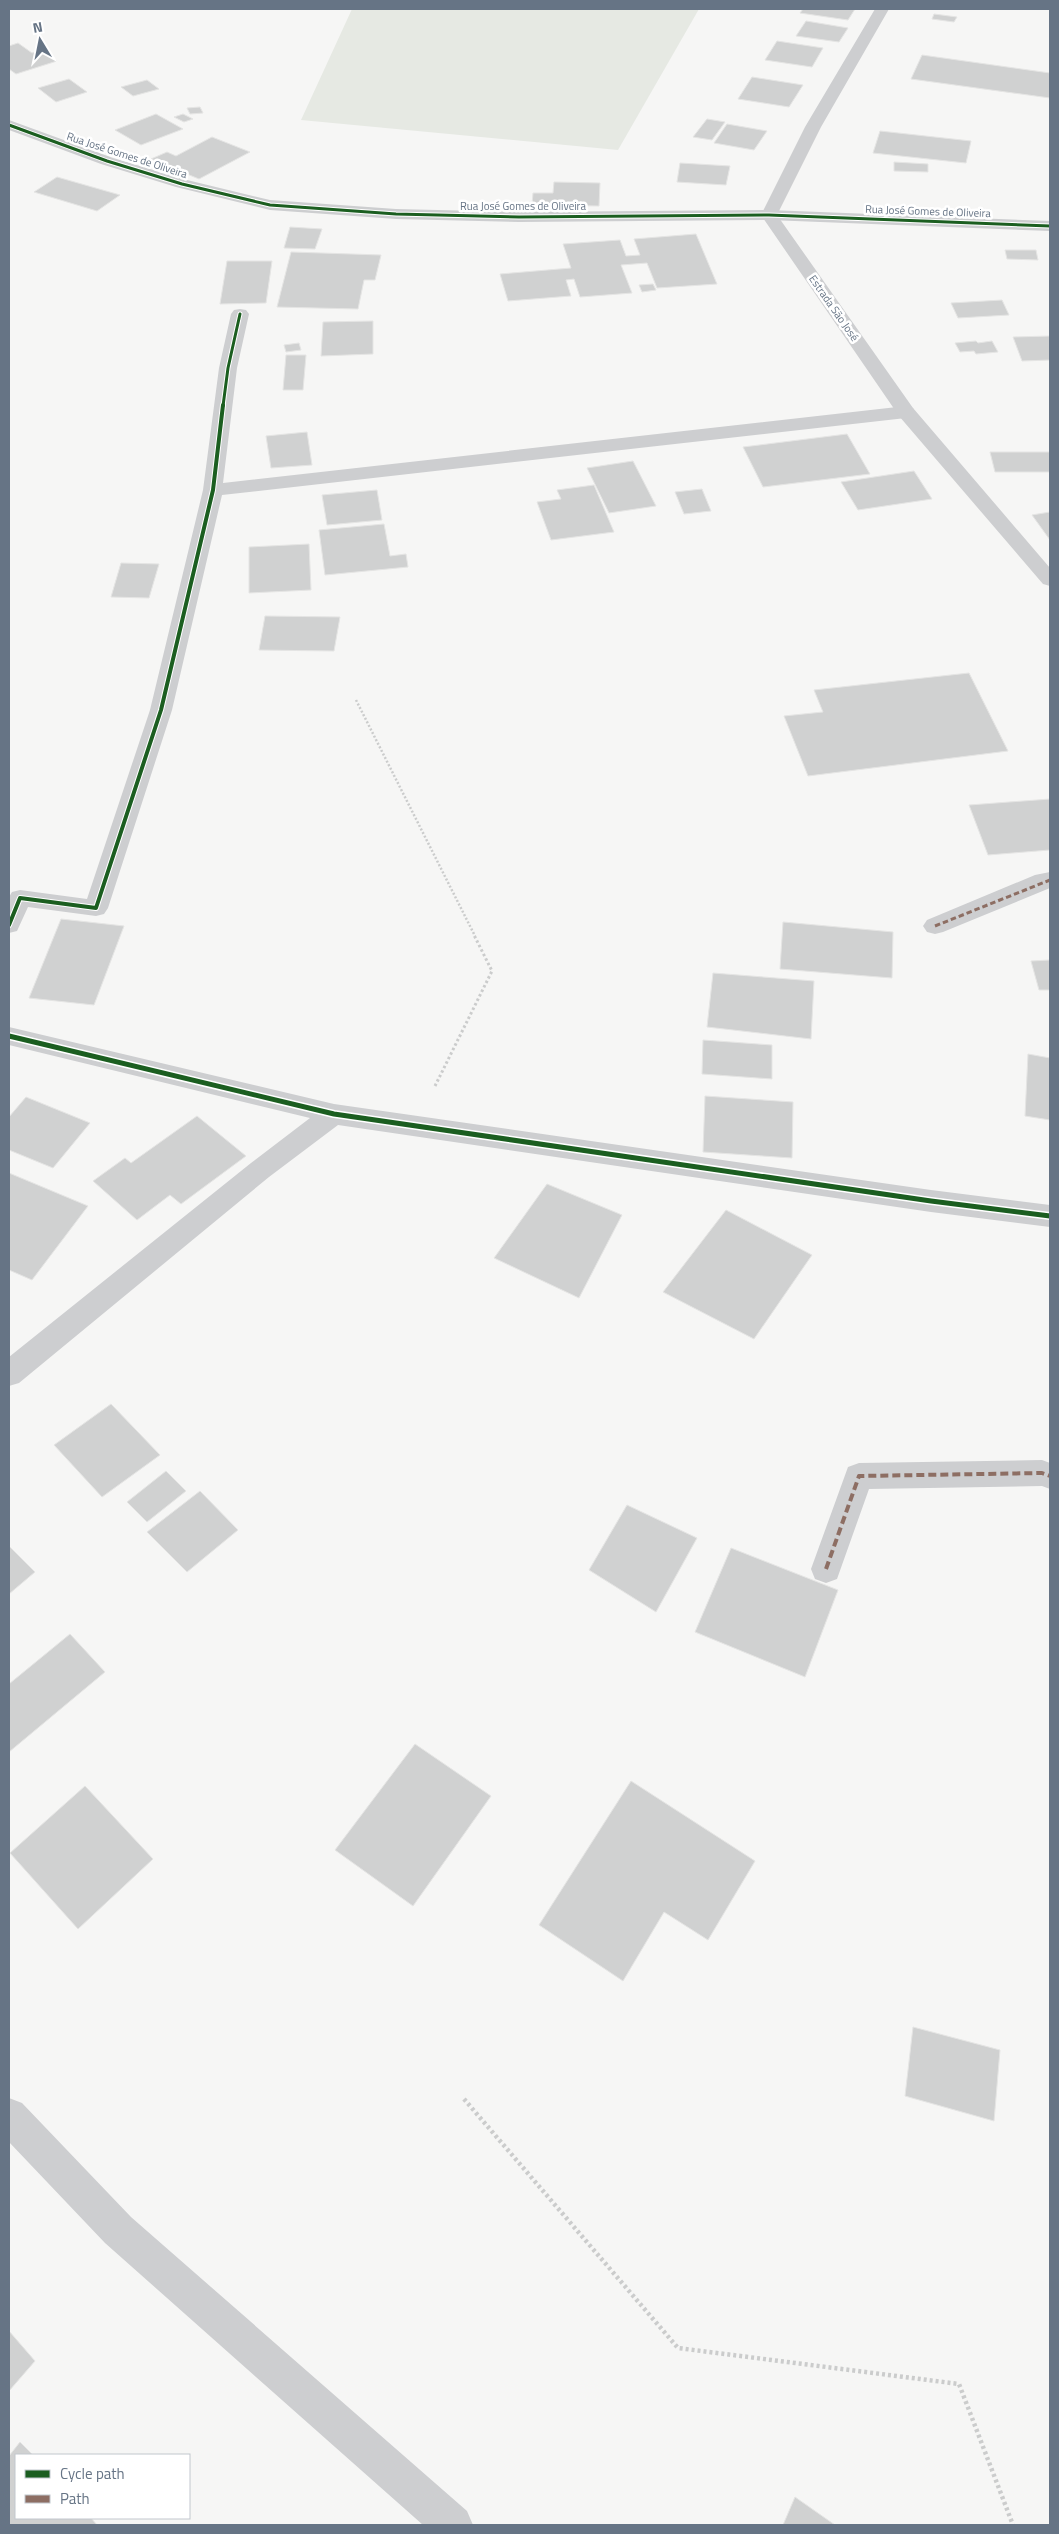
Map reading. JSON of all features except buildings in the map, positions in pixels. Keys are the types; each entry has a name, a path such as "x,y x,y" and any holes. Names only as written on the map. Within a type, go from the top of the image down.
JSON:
{"street":[{"path":"769,215 812,127 882,9"},
{"name":"Rua José Gomes de Oliveira","path":"9,124 107,162 182,184 270,205 415,215 529,217 769,215 1050,226"},
{"name":"Estrada São José","path":"769,215 906,412 1050,580"},
{"path":"9,925 20,898 96,908 161,710 213,490 228,368 240,314"},
{"path":"213,490 906,412"},
{"path":"935,926 1043,881 1050,880"},
{"path":"9,1036 334,1114 921,1200 1050,1216"},
{"path":"9,1374 260,1170 334,1114"},
{"path":"826,1569 858,1476 1042,1473 1050,1476"},
{"path":"9,2116 118,2230 452,2525"}],"path":[{"path":"356,700 492,971 416,1126"},
{"path":"464,2099 678,2348 959,2384 1013,2525"}],"shaded area":[{"path":"352,9 699,9 618,150 301,120"}],"marked path":[{"path":"935,926 1043,881 1050,880"},
{"path":"826,1569 859,1476 1042,1473 1050,1476"}],"cycle path":[{"path":"9,125 107,161 182,184 270,205 396,214 519,217 769,215 1050,226"},
{"path":"9,925 20,898 96,908 161,710 213,490 228,368 240,314"},
{"path":"9,1036 334,1114 931,1201 1050,1216"}]}
